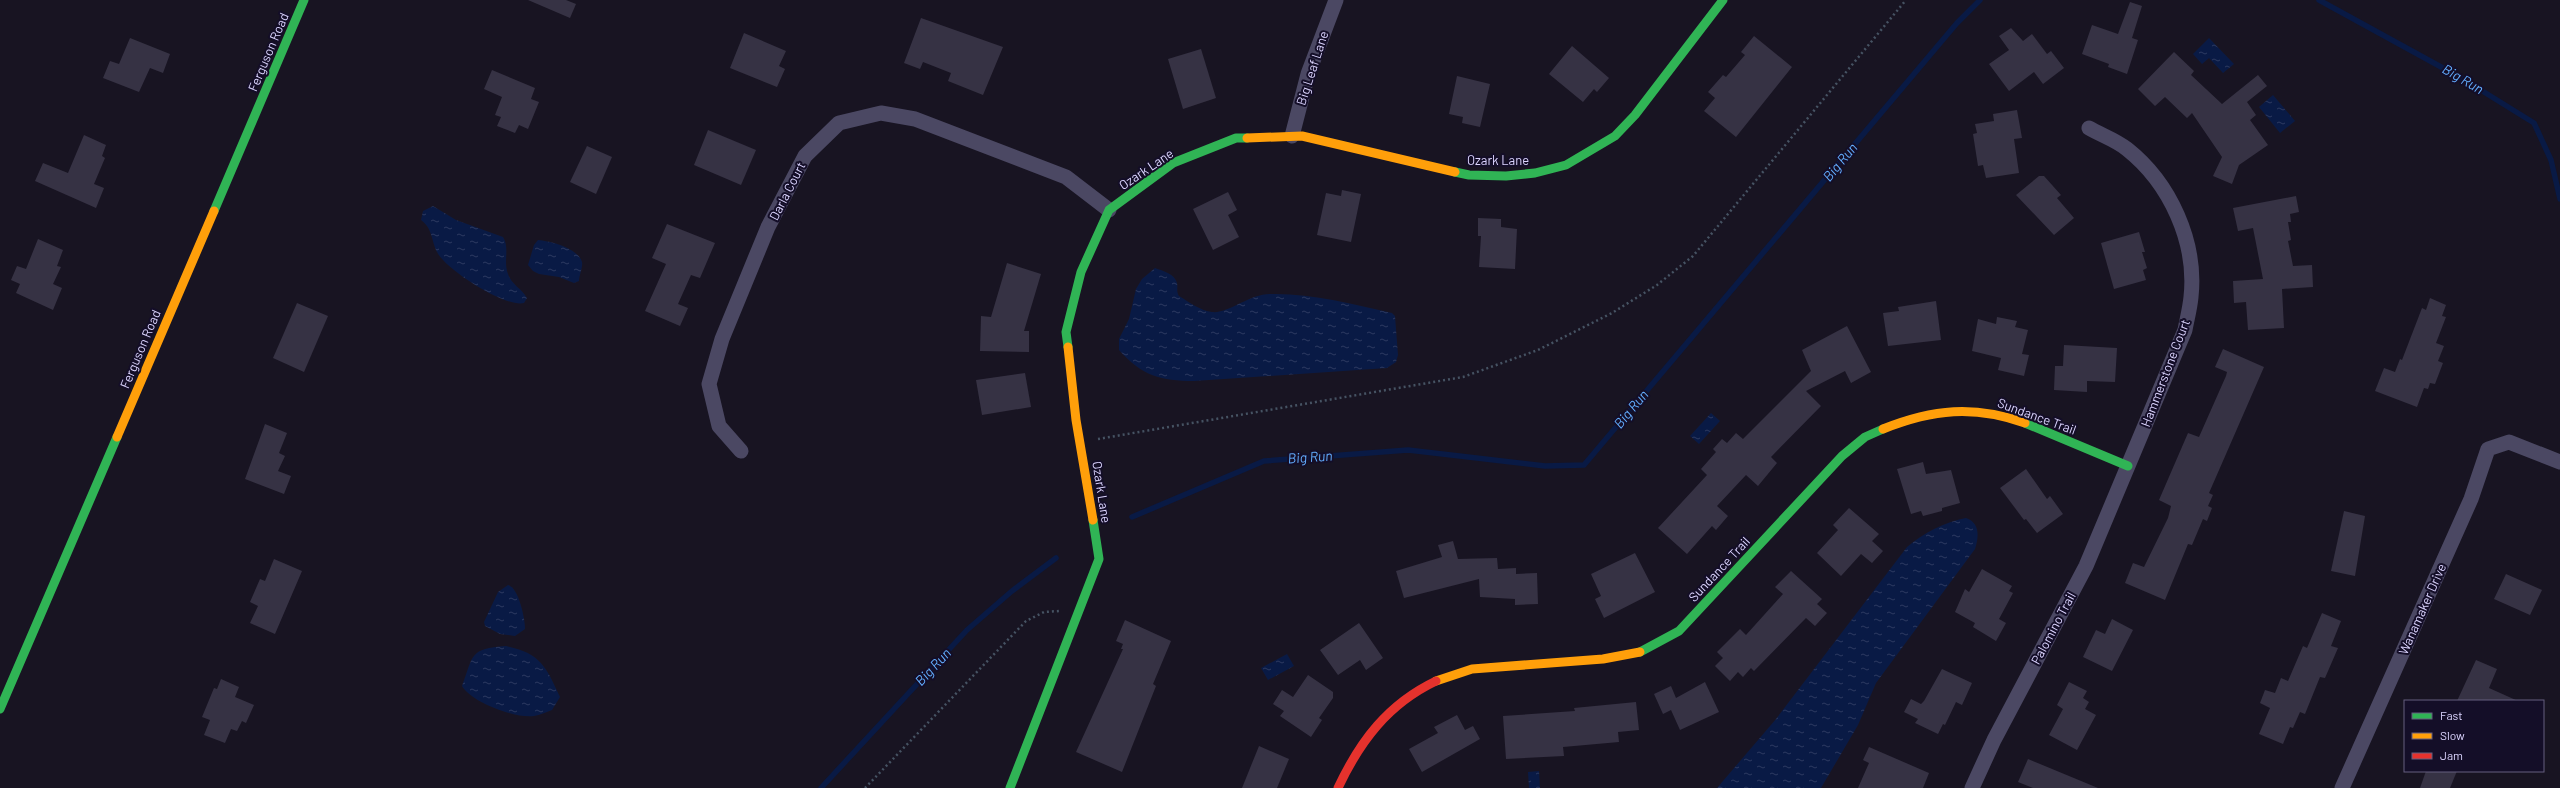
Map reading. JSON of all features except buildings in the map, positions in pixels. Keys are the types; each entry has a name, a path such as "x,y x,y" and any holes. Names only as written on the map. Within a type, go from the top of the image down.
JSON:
{"street":[{"name":"Ferguson Road","path":"0,709 304,0"},
{"name":"Big Leaf Lane","path":"1292,136 1308,74 1336,0"},
{"name":"Ozark Lane","path":"1010,788 1099,559 1080,442 1066,332 1081,272 1109,210 1180,161 1236,138 1302,136 1469,175 1506,176 1536,173 1566,165 1615,136 1635,115 1723,0"},
{"name":"Darla Court","path":"741,452 719,426 709,384 722,339 768,227 805,156 839,123 881,113 915,119 1066,177 1109,210"},
{"name":"Hammerstone Court","path":"2089,128 2126,148 2156,178 2181,222 2191,264 2191,297 2185,330 2128,466"},
{"name":"Sundance Trail","path":"1338,788 1349,762 1372,726 1403,698 1425,685 1465,671 1624,658 1657,647 1679,631 1842,456 1869,435 1915,415 1957,409 1991,412 2024,422 2128,466"},
{"name":"Wanamaker Drive","path":"2342,788 2471,499 2488,449 2510,442 2560,462"},
{"name":"Palomino Trail","path":"1972,788 1994,740 2086,566 2128,466"}],"path":[{"path":"1080,442 1463,378 1538,350 1612,313 1657,285 1693,256 1906,0"},
{"path":"865,788 1026,621 1044,612 1078,612"}],"water":[{"path":"2209,38 2234,64 2223,73 2209,58 2202,64 2193,54"},
{"path":"2273,95 2295,121 2280,133 2259,107"},
{"path":"433,206 456,220 503,237 506,246 506,265 509,278 527,298 524,303 515,303 504,300 491,294 464,277 443,260 435,248 428,227 421,220 423,211"},
{"path":"538,240 563,246 579,257 582,264 579,281 574,283 559,277 539,274 533,271 528,265 534,245"},
{"path":"1155,268 1174,277 1177,283 1177,291 1179,296 1195,306 1212,312 1225,310 1262,295 1285,294 1316,297 1392,313 1395,316 1398,355 1396,362 1387,368 1194,381 1172,380 1153,375 1144,371 1127,359 1119,350 1119,339 1129,319 1136,289 1142,279"},
{"path":"1711,413 1720,421 1699,444 1690,436"},
{"path":"1966,518 1974,523 1977,530 1978,535 1975,549 1876,683 1858,725 1821,788 1717,788 1776,719 1907,547 1920,537 1935,529 1950,522"},
{"path":"508,585 512,587 518,598 523,611 525,624 525,629 515,636 500,634 485,626 484,622 498,592"},
{"path":"506,646 518,649 534,657 546,669 560,697 552,710 534,716 516,715 484,703 467,692 462,686 471,660 475,655 485,649"},
{"path":"1287,654 1294,666 1268,680 1261,668"},
{"path":"1539,771 1540,788 1529,788 1528,772"}],"waterway":[{"name":"Big Run","path":"1132,517 1264,461 1408,450 1545,466 1584,465 1957,23 1980,0"},
{"name":"Big Run","path":"2319,0 2463,79 2534,123 2551,160 2560,199"},
{"name":"Big Run","path":"821,788 967,630 1012,591 1056,558"}],"traffic: fast":[{"path":"214,211 304,0"},
{"path":"1455,172 1469,175 1506,176 1535,173 1566,165 1615,136 1635,115 1723,0"},
{"path":"1068,347 1066,332 1081,272 1109,210 1173,163 1236,138 1247,138"},
{"path":"2025,423 2128,466"},
{"path":"1640,652 1679,631 1842,456 1865,437 1883,429"},
{"path":"0,709 117,437"},
{"path":"1010,788 1099,559 1093,520"}],"traffic: slow":[{"path":"1247,138 1302,136 1455,172"},
{"path":"117,437 214,211"},
{"path":"1068,347 1076,420 1093,520"},
{"path":"1883,429 1919,417 1954,412 1988,414 2006,417 2025,423"},
{"path":"1436,681 1472,669 1603,659 1640,652"}],"traffic: jam":[{"path":"1338,788 1356,755 1377,726 1404,701 1419,690 1436,681"}]}
